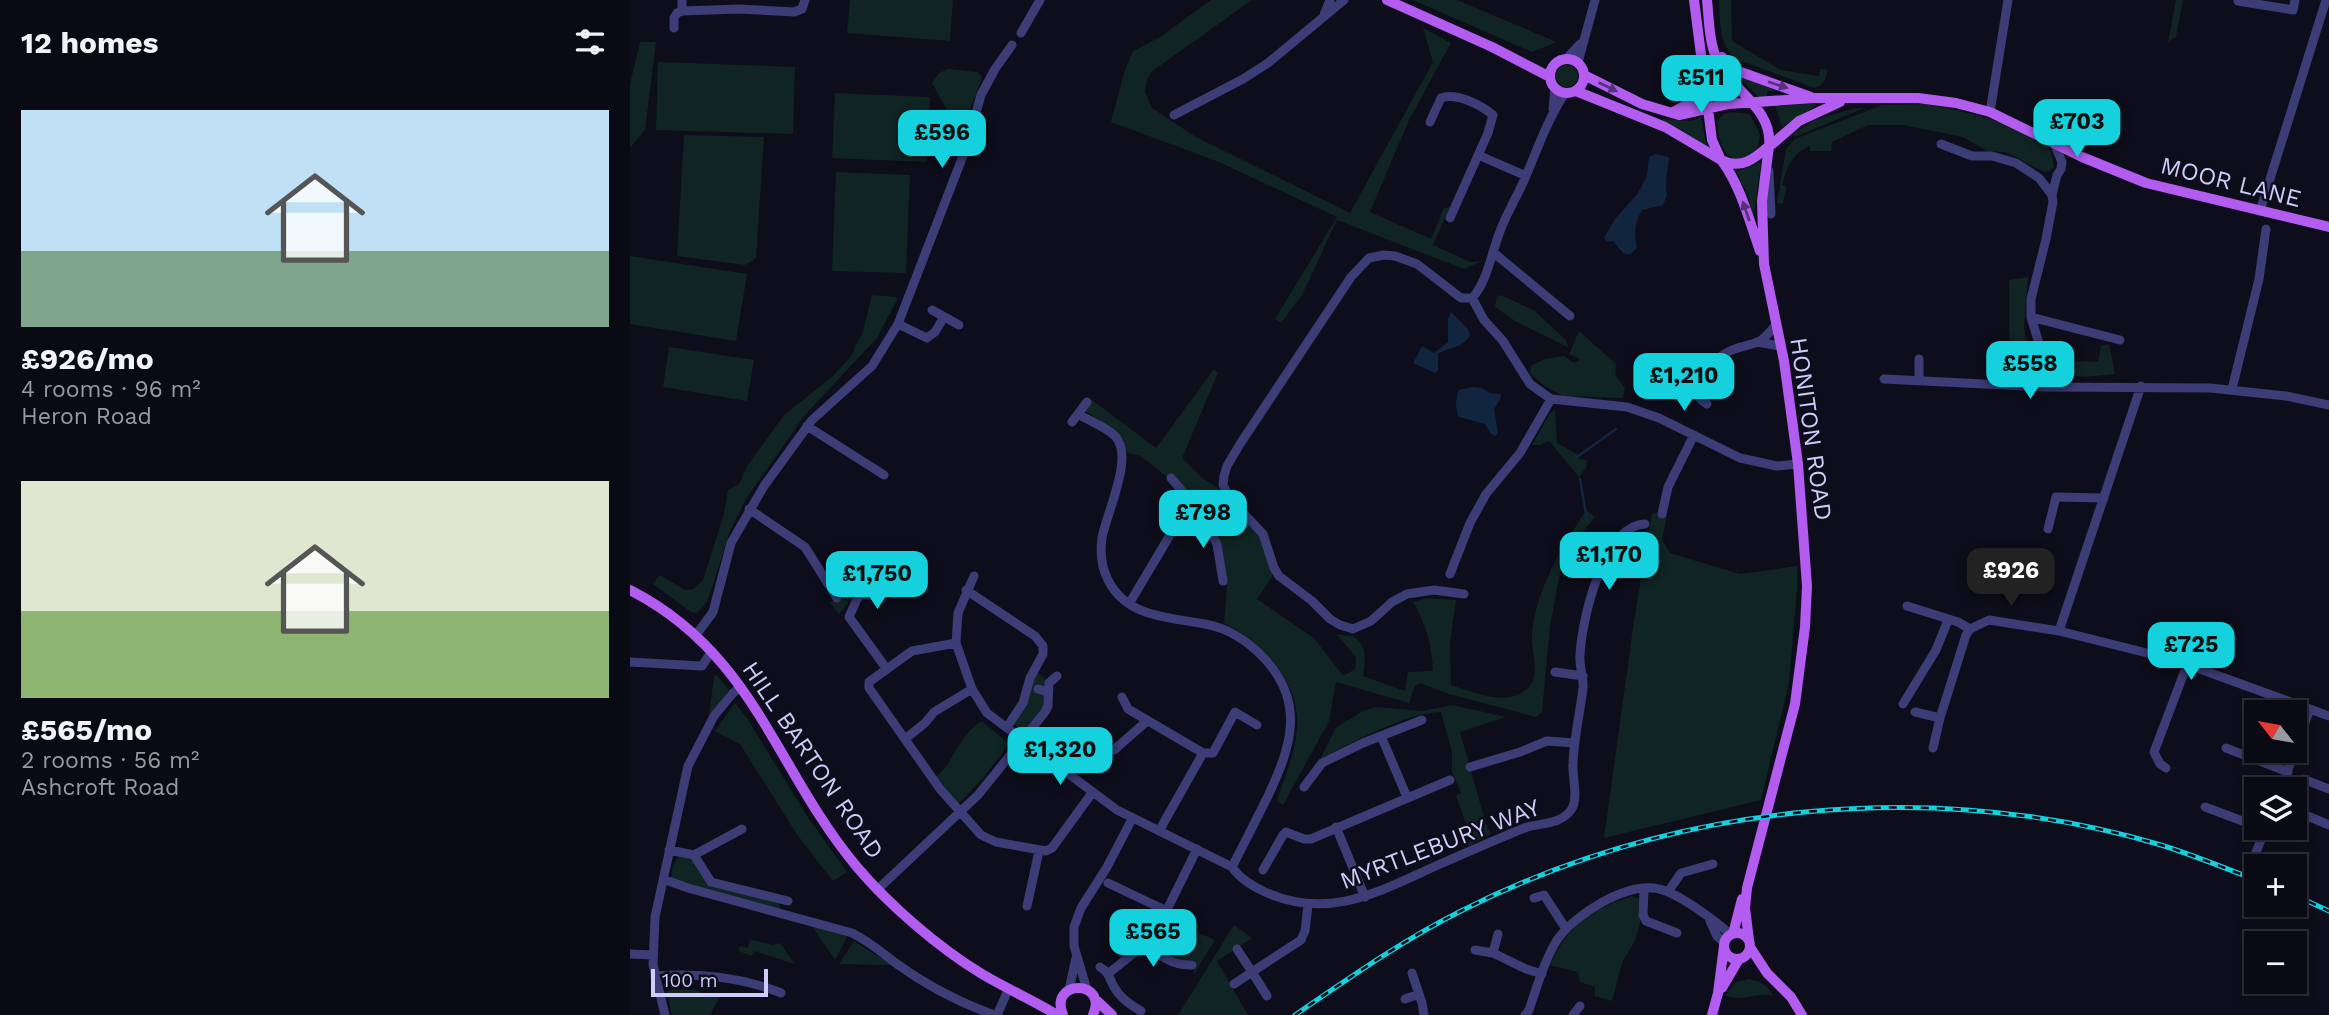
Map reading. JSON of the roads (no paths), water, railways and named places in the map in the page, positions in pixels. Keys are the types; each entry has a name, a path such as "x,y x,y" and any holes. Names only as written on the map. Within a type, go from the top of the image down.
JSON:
{"main road":[{"path":"1387,0 1532,66 1552,72 1565,91 1665,127 1721,161 1738,165 1770,146 1770,136 1762,113 1734,84 1717,59 1707,0"},
{"path":"1694,0 1712,140 1721,161"},
{"path":"1711,36 1730,66 1814,98"},
{"path":"1552,72 1559,61 1572,61 1584,75 1642,104 1679,115 1728,104 1751,104"},
{"path":"1565,91 1583,84 1584,75"},
{"path":"1668,113 1689,105 1706,82"},
{"name":"MOOR LANE","path":"1751,104 1814,98 1918,98 1956,103 1990,111 2109,169 2146,183 2329,227"},
{"name":"MOOR LANE","path":"1770,146 1812,113 1846,99"},
{"name":"HONITON ROAD","path":"1764,264 1762,201 1770,146"},
{"name":"HONITON ROAD","path":"1721,161 1732,175 1740,194 1764,264 1798,464 1807,586 1805,627 1795,704 1747,888 1745,908 1749,943"},
{"name":"HILL BARTON ROAD","path":"630,590 676,617 712,651 741,687 823,819 877,890 957,957 982,974 1057,1015"},
{"name":"HONITON ROAD","path":"1712,1015 1728,939 1747,888"},
{"path":"1767,973 1740,958 1729,956 1728,939 1744,934 1767,973 1791,997 1802,1015"},
{"path":"1740,958 1747,954 1749,943"},
{"name":"HONITON ROAD","path":"1718,993 1740,958"},
{"path":"1063,1015 1062,999 1069,990 1078,988 1087,990 1112,1015"},
{"name":"HILL BARTON ROAD","path":"1032,999 1062,999"},
{"path":"1093,1015 1096,1008 1095,999"}],"street":[{"path":"674,29 674,18 682,6 740,4 794,12 802,9 805,0"},
{"path":"1021,33 1040,0"},
{"path":"1323,17 1330,0"},
{"path":"1174,115 1268,64 1344,0"},
{"path":"1572,61 1583,40 1595,0"},
{"path":"1990,111 2008,0"},
{"path":"2238,1 2293,10 2295,0"},
{"path":"2260,211 2326,0"},
{"path":"696,635 713,612 731,543 749,509 807,426 872,366 898,324 966,148 981,95 1012,45"},
{"path":"1464,594 1434,590 1413,592 1392,602 1363,626 1353,629 1340,625 1279,576 1263,534 1231,500 1223,485 1227,466 1240,444 1362,263 1379,256 1402,258 1417,264 1461,298 1472,298 1479,290 1499,233 1553,111 1565,91"},
{"path":"1430,122 1441,98 1445,96 1454,96 1493,115 1450,218"},
{"path":"2045,387 2041,350 2031,317 2031,299 2046,239 2052,195 2062,162 2054,143"},
{"path":"1941,144 1972,156 1992,156 2016,163 2039,178 2052,195"},
{"path":"1478,155 1526,176"},
{"name":"HONITON ROAD","path":"1768,159 1771,214"},
{"path":"2039,178 2052,178 2057,175"},
{"path":"2232,389 2259,279 2266,229"},
{"path":"1494,253 1570,316"},
{"path":"1472,298 1484,320 1503,341 1522,373 1540,393 1551,399 1627,407 1653,415 1740,458 1777,466 1798,464"},
{"path":"932,310 959,324"},
{"path":"898,324 927,338 935,332 944,317"},
{"path":"2031,317 2120,340"},
{"path":"1707,404 1694,391 1695,381 1728,351 1757,342 1768,335 1776,325"},
{"path":"1757,342 1780,346"},
{"path":"1919,359 1919,380"},
{"path":"1884,379 2045,387 2232,389 2329,405"},
{"path":"2059,631 2141,386"},
{"path":"1450,574 1460,545 1481,504 1493,484 1520,453 1551,399"},
{"path":"1087,402 1075,418 1114,434 1120,446 1122,463 1103,533 1102,552 1104,571 1114,590 1129,604 1147,614 1217,626 1235,635 1261,654 1284,687 1292,721 1285,761 1232,867"},
{"path":"807,426 884,475"},
{"path":"1662,514 1668,487 1694,435"},
{"path":"1171,478 1199,511 1217,544 1223,581"},
{"path":"2048,529 2056,497 2104,498"},
{"path":"749,509 805,547 836,598"},
{"path":"1129,604 1170,535 1199,511"},
{"name":"MYRTLEBURY WAY","path":"956,643 972,690 987,713 1092,793 1132,819 1232,867 1241,879 1275,897 1308,905 1335,904 1365,897 1527,827 1548,824 1566,816 1573,808 1575,743 1584,684 1580,656 1583,625 1590,600 1615,542 1634,525 1644,524"},
{"path":"849,587 862,594 878,594 899,579 904,572 904,566"},
{"path":"974,576 966,590 956,621 956,643 919,648 886,668 869,682 869,688 940,789 988,839 1039,851 1051,849 1092,793"},
{"path":"966,590 1035,636 1043,646 1043,654 1030,678 1023,703 1007,727"},
{"path":"862,594 849,617 886,668"},
{"path":"1907,606 1958,622 1970,629"},
{"path":"1903,704 1936,650 1948,620"},
{"path":"1933,748 1961,649 1970,629 1989,620 2059,631 2187,665 2329,716"},
{"path":"630,662 702,666 712,651"},
{"path":"2166,768 2160,764 2154,752 2187,665"},
{"path":"1555,672 1583,676"},
{"path":"877,890 988,783 1045,712 1048,706 1049,683 1057,676"},
{"path":"665,1015 653,955 655,917 688,766 714,716 741,687"},
{"path":"1038,689 1048,692"},
{"path":"905,739 934,712 972,690"},
{"path":"1122,697 1128,709 1203,753 1213,752 1235,712 1258,725"},
{"path":"2286,777 2310,709"},
{"path":"1915,712 1940,718"},
{"path":"1304,787 1322,763 1422,720"},
{"path":"1114,750 1147,721"},
{"path":"1381,736 1407,797"},
{"path":"1470,767 1547,741 1575,743"},
{"path":"2226,748 2288,772"},
{"path":"1158,831 1203,753"},
{"path":"1264,870 1286,832 1307,839 1450,780"},
{"path":"2307,781 2329,789"},
{"path":"2205,807 2244,821"},
{"path":"2307,816 2329,825"},
{"path":"1087,990 1076,956 1073,933 1076,918 1132,819"},
{"path":"1336,827 1365,897"},
{"path":"669,850 694,855 742,829"},
{"path":"2256,852 2259,840"},
{"path":"1141,1012 1121,996 1105,970 1145,944 1156,932 1197,849"},
{"path":"1027,906 1039,851"},
{"path":"694,855 711,883 788,901"},
{"path":"1668,892 1681,873 1713,864"},
{"path":"1701,867 1703,879"},
{"path":"663,879 852,933 866,939 909,972 996,1015 1009,988"},
{"path":"1108,883 1167,911"},
{"path":"1643,888 1643,915 1646,921 1677,933"},
{"path":"1528,1015 1552,949 1566,929 1584,912 1614,898 1643,888 1661,889 1683,899 1710,921 1717,936 1728,939"},
{"path":"1534,898 1544,895 1566,929"},
{"path":"1234,984 1301,940 1305,931 1308,905"},
{"path":"1556,914 1565,909"},
{"path":"1493,953 1498,934"},
{"path":"1145,944 1161,957 1179,966 1192,965"},
{"path":"1237,949 1267,996"},
{"path":"1475,950 1493,953 1526,970 1542,974"},
{"path":"630,954 653,955"},
{"path":"1069,990 1076,956"},
{"path":"656,976 693,973 781,993"},
{"path":"1412,973 1424,1015"},
{"path":"1405,999 1419,993"},
{"path":"1573,1015 1580,1006"}],"water":[{"path":"1655,154 1669,157 1667,195 1663,205 1642,210 1635,229 1637,248 1629,255 1623,253 1613,241 1607,242 1604,238 1615,219 1638,193 1647,176 1649,157"},
{"path":"1451,312 1468,329 1470,335 1467,340 1438,354 1438,370 1435,373 1413,363 1422,346 1434,353 1448,342 1448,319"},
{"path":"1472,387 1501,394 1494,409 1498,433 1496,436 1491,434 1485,424 1459,417 1456,404 1459,390"}],"waterway":[{"path":"1574,459 1616,429"},
{"path":"1580,479 1587,520"}],"railway":[{"path":"1295,1015 1376,960 1461,911 1543,874 1628,846 1715,825 1805,812 1895,808 1985,811 2074,824 2161,845 2244,875"},
{"path":"2307,901 2329,911"}]}
